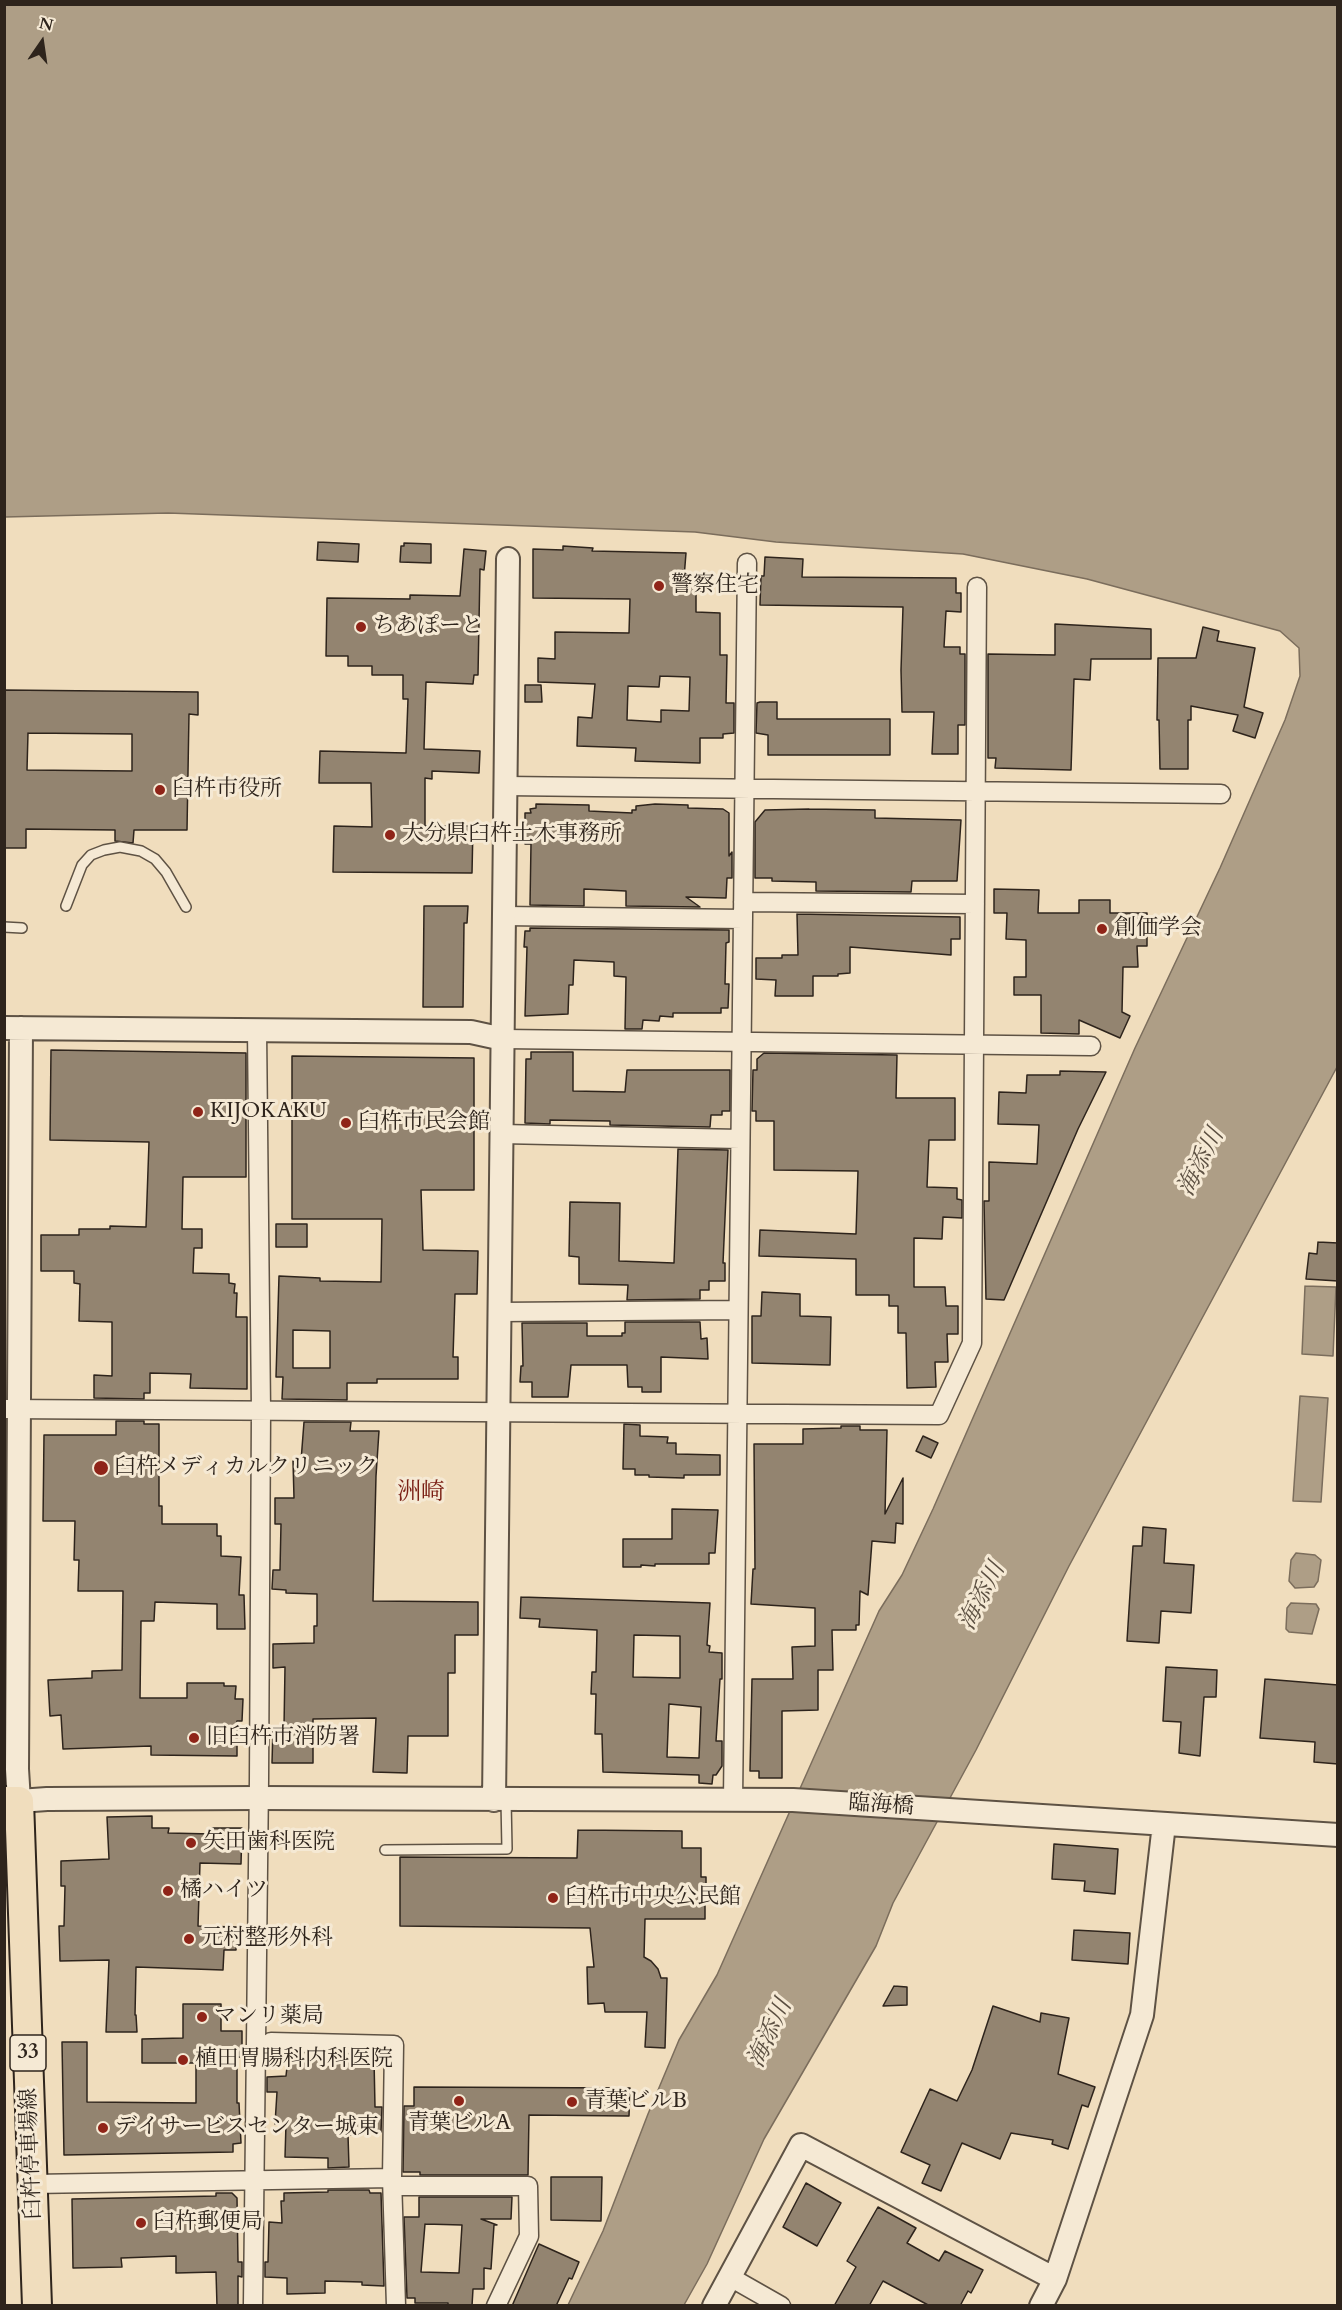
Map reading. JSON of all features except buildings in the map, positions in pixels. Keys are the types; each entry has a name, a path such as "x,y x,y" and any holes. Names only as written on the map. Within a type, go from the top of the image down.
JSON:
{"main road":[{"name":"臼杵停車場線","path":"12,1801 33,2184 37,2306"}],"street":[{"path":"500,1800 498,1412 508,559"},
{"path":"734,1800 747,563"},
{"path":"12,1409 939,1415 972,1343 977,587"},
{"path":"505,786 1221,794"},
{"path":"504,916 975,904"},
{"path":"12,1801 17,1769 12,1409 13,1028 471,1032 502,1039 1091,1046"},
{"path":"253,2304 261,1411 257,1030"},
{"path":"501,1134 740,1139"},
{"path":"500,1312 738,1310"},
{"name":"臨海橋","path":"12,1801 259,1798 793,1800 1338,1835"},
{"path":"1041,2306 1055,2279 1142,2015 1164,1824"},
{"path":"272,2043 394,2045 392,2182 396,2306"},
{"path":"714,2306 801,2145 1055,2279"},
{"path":"33,2184 255,2180 528,2186 529,2236 496,2306"},
{"path":"730,2277 781,2306"}],"lane":[{"path":"66,906 82,865 91,855 120,847 141,851 155,859 166,872 186,907"},
{"path":"4,927 22,928"},
{"path":"385,1850 507,1849 500,1800"}],"water":[{"name":"海添川","path":"5,5 1337,5 1337,1067 1069,1566 976,1750 893,1903 876,1946 764,2139 707,2264 684,2305 568,2305 603,2231 679,2040 717,1975 879,1611 902,1575 933,1509 1135,1048 1220,868 1285,720 1300,676 1299,648 1280,631 1087,579 963,554 776,542 695,532 168,513 5,517"},
{"path":"1305,1286 1336,1287 1333,1356 1302,1354"},
{"path":"1300,1396 1328,1398 1321,1502 1293,1501"},
{"path":"1296,1553 1315,1555 1321,1560 1318,1581 1314,1587 1295,1588 1289,1581 1291,1560"},
{"path":"1291,1603 1316,1604 1319,1609 1312,1634 1289,1632 1286,1629 1287,1608"}],"place":[{"name":"警察住宅","path":"659,586"},
{"name":"ちあぽーと","path":"361,627"},
{"name":"臼杵市役所","path":"160,790"},
{"name":"大分県臼杵土木事務所","path":"390,835"},
{"name":"創価学会","path":"1102,929"},
{"name":"KIJOKAKU","path":"198,1112"},
{"name":"臼杵市民会館","path":"346,1123"},
{"name":"臼杵メディカルクリニック","path":"101,1468"},
{"name":"旧臼杵市消防署","path":"194,1738"},
{"name":"矢田歯科医院","path":"191,1843"},
{"name":"橘ハイツ","path":"168,1891"},
{"name":"臼杵市中央公民館","path":"553,1898"},
{"name":"元村整形外科","path":"189,1939"},
{"name":"マンリ薬局","path":"202,2017"},
{"name":"植田胃腸科内科医院","path":"183,2060"},
{"name":"青葉ビルA","path":"459,2101"},
{"name":"青葉ビルB","path":"572,2102"},
{"name":"デイサービスセンター城東","path":"103,2128"},
{"name":"臼杵郵便局","path":"141,2223"}],"district":[{"name":"洲崎","path":"421,1493"}]}
